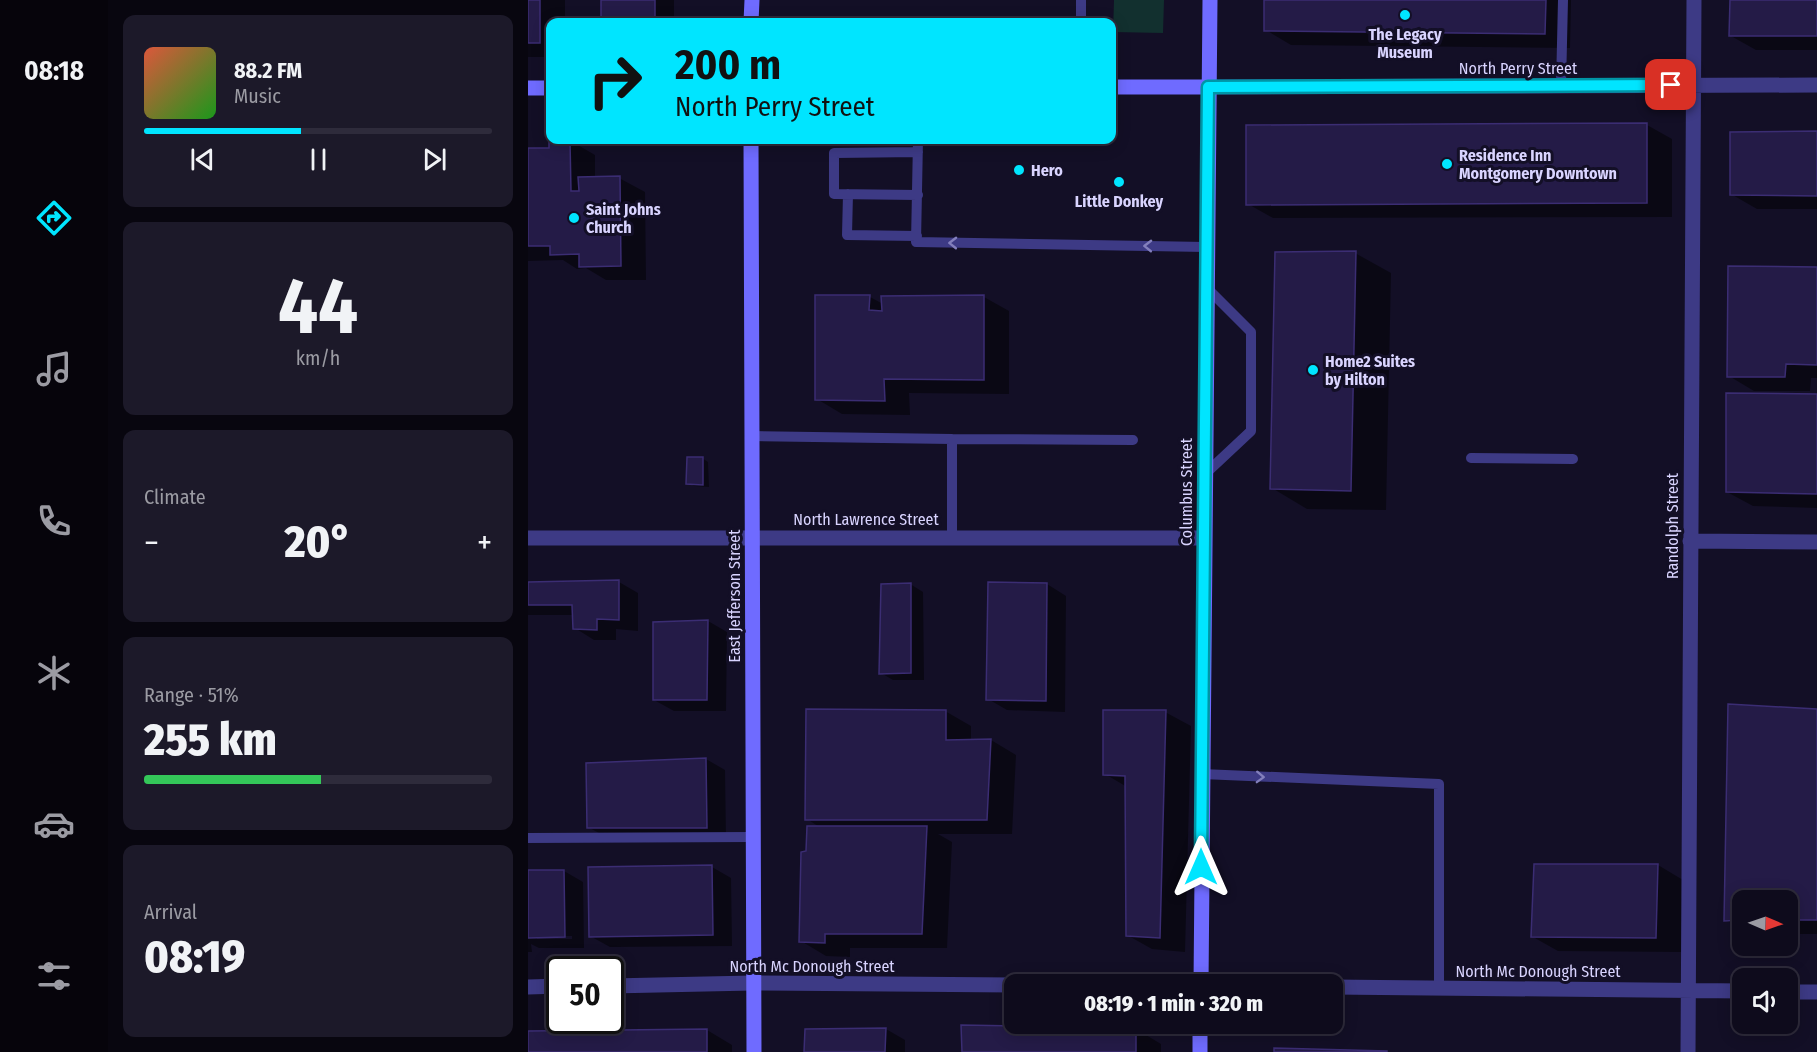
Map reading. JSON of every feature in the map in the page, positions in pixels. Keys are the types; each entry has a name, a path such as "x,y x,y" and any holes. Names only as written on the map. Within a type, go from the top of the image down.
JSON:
{"main road":[{"path":"751,18 752,0"},
{"name":"Columbus Street","path":"1201,974 1203,538 1210,0"},
{"name":"North Perry Street","path":"1116,87 1208,87"},
{"path":"528,88 546,88"},
{"name":"East Jefferson Street","path":"751,144 754,1052"},
{"path":"1200,1034 1200,1052"}],"street":[{"name":"Randolph Street","path":"1688,1052 1694,0"},
{"name":"North Perry Street","path":"1208,87 1817,85"},
{"name":"North Lawrence Street","path":"528,538 1203,538"},
{"path":"1690,542 1817,542"},
{"name":"North Mc Donough Street","path":"624,986 753,983 1004,985"},
{"path":"528,987 546,986"},
{"name":"North Mc Donough Street","path":"1343,987 1732,991"},
{"path":"1798,992 1817,992"}],"lane":[{"path":"1081,0 1081,18"},
{"path":"1561,86 1563,0"},
{"path":"916,239 918,144"},
{"path":"918,152 834,153 834,194 918,195"},
{"path":"848,194 847,235 1206,247"},
{"path":"1204,475 1251,431 1251,332 1206,287"},
{"path":"752,436 1133,440"},
{"path":"952,439 952,537"},
{"path":"1471,458 1573,459"},
{"path":"1202,774 1439,784 1439,988"},
{"path":"528,838 753,837"}],"green space":[{"path":"1114,0 1164,0 1163,33 1116,32 1116,18 1113,18"}],"building":[{"path":"528,0 540,0 540,43 528,43"},
{"path":"601,0 655,0 655,18 601,18"},
{"name":"The Legacy Museum","path":"1264,0 1546,0 1545,34 1264,31"},
{"path":"1730,0 1817,0 1817,36 1729,36"},
{"name":"Residence Inn Montgomery Downtown","path":"1647,123 1647,203 1246,205 1246,125"},
{"path":"1817,131 1817,196 1730,195 1730,132"},
{"name":"Saint Johns Church","path":"549,144 570,144 571,191 579,191 578,177 620,176 621,266 579,267 579,254 550,255 550,246 528,246 528,148 549,148"},
{"name":"Home2 Suites by Hilton","path":"1356,251 1351,491 1270,489 1275,252"},
{"path":"1728,266 1817,267 1817,365 1786,364 1785,377 1727,377"},
{"path":"815,295 870,295 869,310 882,311 881,296 984,295 984,380 884,379 885,401 815,400"},
{"path":"1726,393 1817,394 1817,494 1726,492"},
{"path":"687,457 703,457 703,485 686,484"},
{"path":"619,580 619,620 597,619 597,630 573,629 572,605 528,605 528,582"},
{"path":"988,582 1047,583 1046,701 986,700"},
{"path":"911,583 911,673 879,674 881,584"},
{"path":"708,620 707,700 653,700 653,622"},
{"path":"1728,704 1817,709 1817,920 1798,920 1798,890 1732,890 1732,921 1724,921"},
{"path":"806,709 946,710 946,740 991,739 987,820 805,820"},
{"path":"1103,710 1166,710 1160,938 1126,936 1125,776 1103,775"},
{"path":"706,758 707,828 587,828 586,763"},
{"path":"807,826 927,826 922,934 825,934 825,943 799,942 801,852 806,851"},
{"path":"1534,864 1658,864 1656,938 1531,937"},
{"path":"712,865 713,935 589,937 588,867"},
{"path":"528,870 564,870 565,937 528,938"},
{"path":"961,1025 1004,1026 1004,1034 1136,1034 1136,1052 962,1052"},
{"path":"886,1028 885,1052 804,1052 805,1029"},
{"path":"707,1029 707,1052 528,1052 528,1031 546,1031 546,1034 624,1034 624,1030"},
{"path":"1274,1048 1387,1051 1387,1052 1274,1052"}],"place":[{"name":"The Legacy Museum","path":"1405,15"},
{"name":"Residence Inn Montgomery Downtown","path":"1447,164"},
{"name":"Hero","path":"1019,170"},
{"name":"Little Donkey","path":"1119,182"},
{"name":"Saint Johns Church","path":"574,218"},
{"name":"Home2 Suites by Hilton","path":"1313,370"}],"route":[{"path":"1201,867 1208,87 1671,85"}]}
